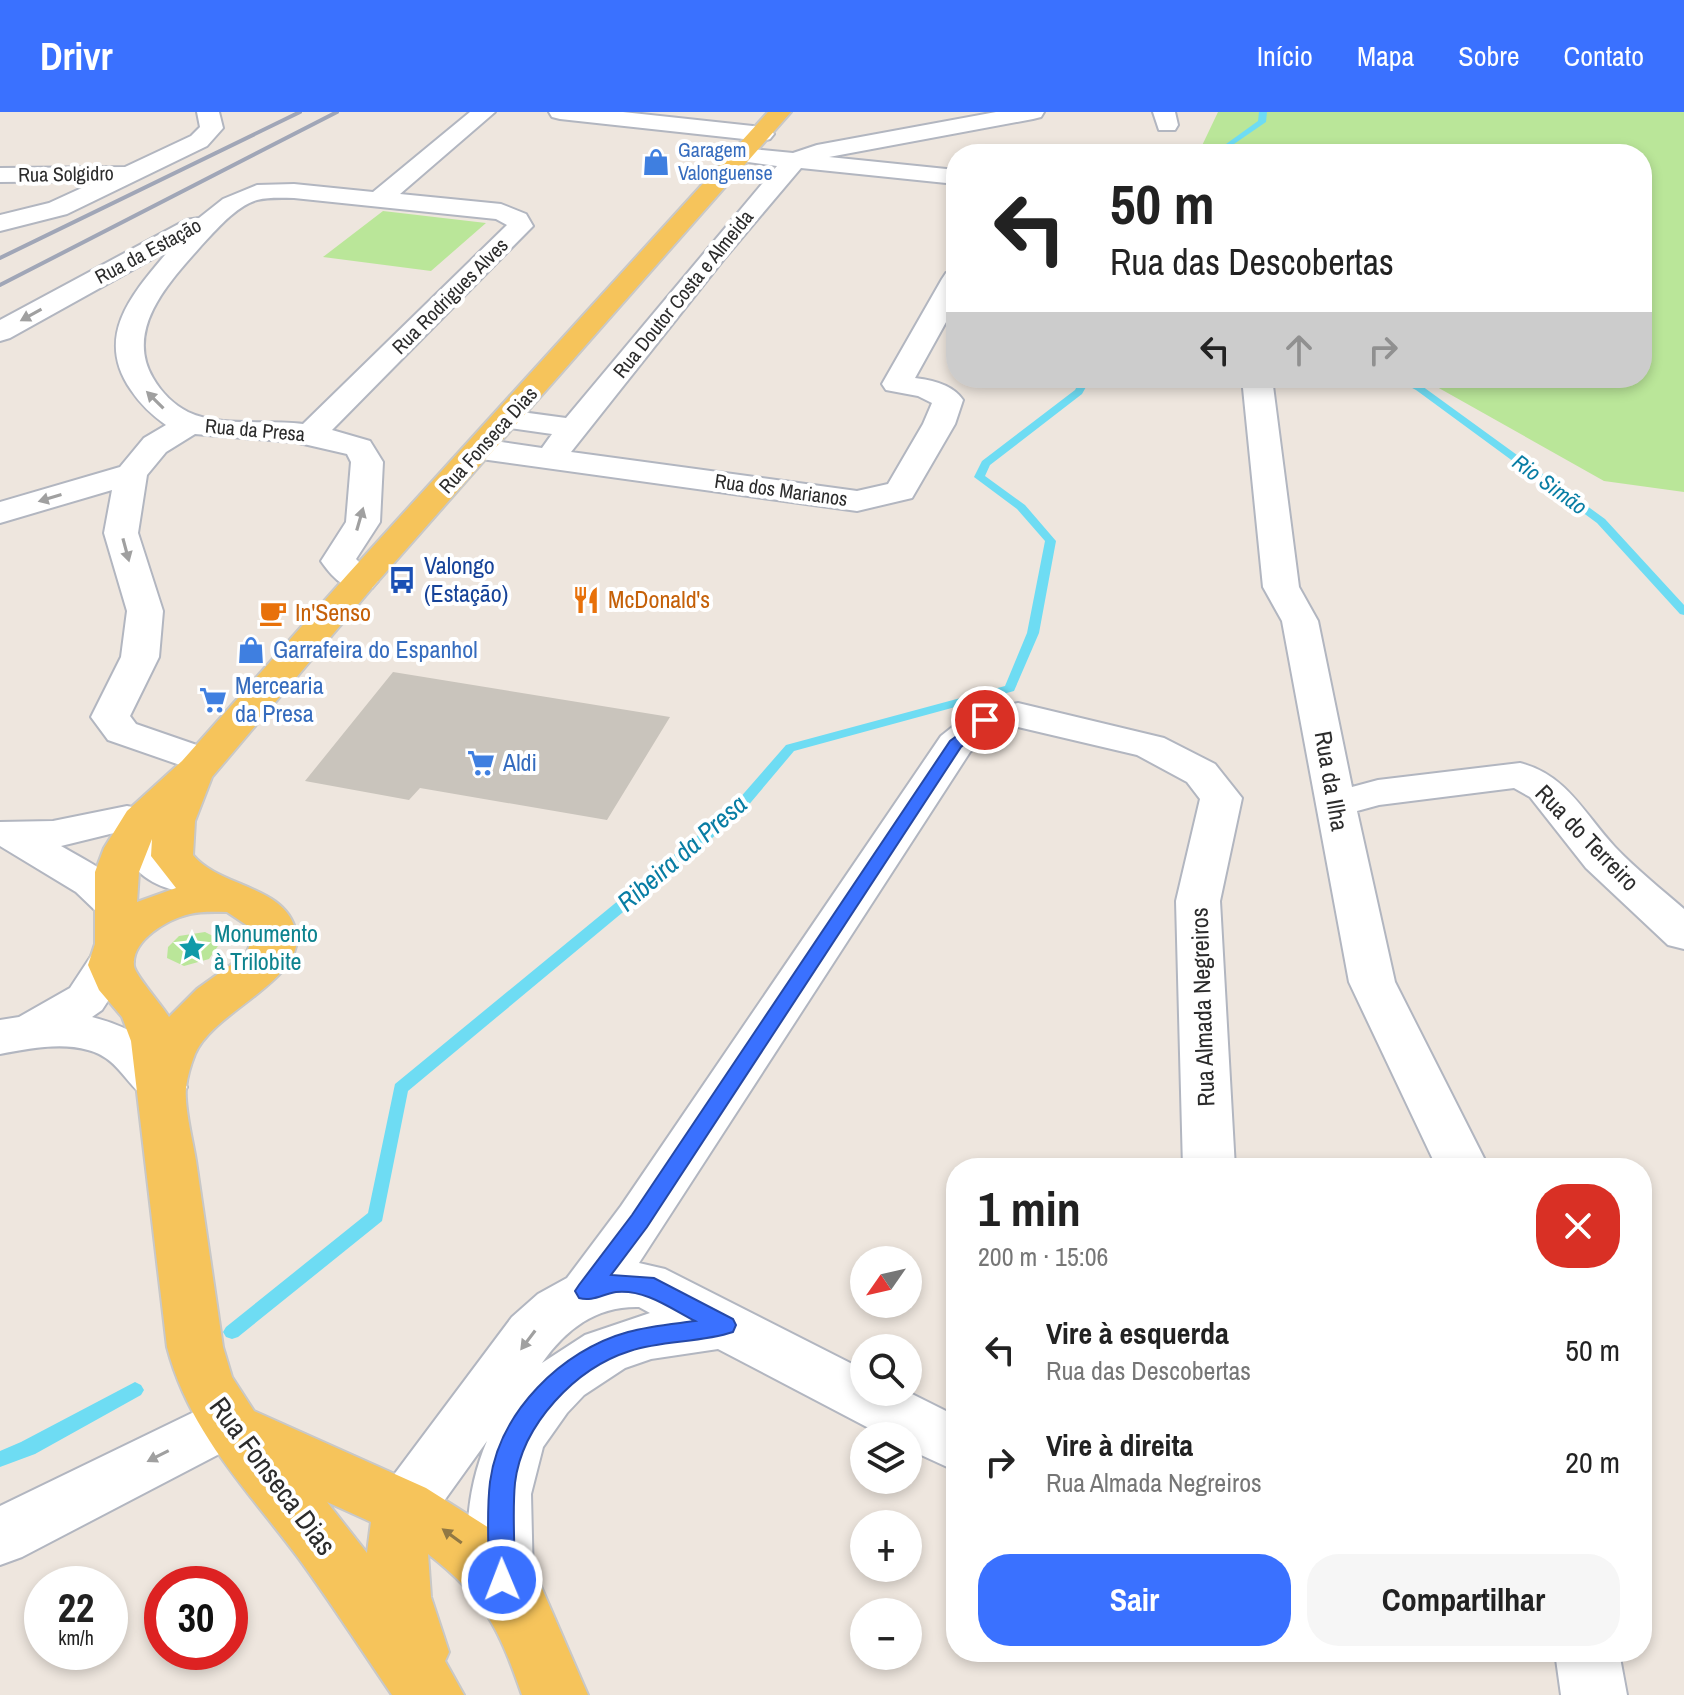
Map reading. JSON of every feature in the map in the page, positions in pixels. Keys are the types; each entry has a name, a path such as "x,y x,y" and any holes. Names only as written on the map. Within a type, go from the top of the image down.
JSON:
{"main road":[{"name":"Rua Fonseca Dias","path":"433,1695 324,1544 227,1421 205,1383 195,1347 155,1041 127,968 121,860 141,813 200,766 360,581 780,112"},
{"name":"Rua Fonseca Dias","path":"163,1087 166,1064 176,1040 192,1021 266,963 275,945 274,928 265,914 249,903 210,889 172,856 174,821 200,766"},
{"name":"Rua Fonseca Dias","path":"127,968 131,926 176,902 202,897 210,889"},
{"name":"Rua Fonseca Dias","path":"127,968 199,1001 226,992"},
{"path":"227,1421 288,1459 405,1507 455,1536 502,1580 534,1639 555,1695"},
{"path":"405,1507 396,1544 394,1576 407,1627 433,1695"}],"street":[{"name":"Rua Solgidro","path":"0,223 58,209 199,141 212,128 208,112"},
{"path":"377,201 484,112"},
{"path":"560,112 762,134"},
{"path":"794,161 817,152 1033,112"},
{"path":"742,155 946,176"},
{"name":"Rua Doutor Costa e Almeida","path":"550,458 715,253 794,161"},
{"name":"Rua Solgidro","path":"0,175 132,172"},
{"name":"Rua da Presa","path":"360,581 338,561 363,522 367,462 359,448 311,434 189,424 166,411 143,388 129,354 132,324 154,288 222,211 246,196 273,190 377,201"},
{"name":"Rua Rodrigues Alves","path":"311,434 520,226 517,219 501,212 377,201"},
{"name":"Rua da Estação","path":"0,332 222,211"},
{"name":"Rua da Estação","path":"75,291 113,282 136,282 154,288"},
{"name":"Rua dos Marianos","path":"481,449 857,501 900,491 939,424 948,400 926,388 897,384 946,297"},
{"name":"Rua da Ilha","path":"1258,388 1281,587 1300,621 1372,982 1458,1158"},
{"path":"507,419 574,428"},
{"path":"189,424 155,445 131,474 121,533 145,611 140,657 110,717 122,732 200,766"},
{"path":"0,513 131,474"},
{"name":"Rua Almada Negreiros","path":"587,1291 640,1221 955,744 985,720 1018,715 1150,746 1201,773 1221,798 1198,901 1209,1158"},
{"name":"Rua do Terreiro","path":"1335,804 1378,793 1520,775 1544,788 1601,858 1684,934"},
{"path":"7,832 66,845 141,813 153,823 155,832 151,861 166,872 210,889"},
{"path":"29,1033 127,968 91,882 66,845"},
{"path":"29,1033 88,1033 119,1044 134,1054 163,1087"},
{"path":"405,1507 532,1333 557,1308 587,1291 617,1283 646,1285 946,1440"},
{"path":"502,1580 503,1481 519,1430 561,1379 597,1354 630,1341 724,1325"},
{"path":"0,1537 227,1421"},
{"path":"1589,1662 1594,1695"}],"green space":[{"path":"1218,112 1684,112 1684,492 1604,481 1439,388 1652,388 1652,144 1203,144"},
{"path":"383,211 486,223 431,271 323,257"},
{"path":"205,932 220,943 209,959 184,966 167,958 168,947 179,936"}],"building":[{"name":"Aldi","path":"393,672 670,717 607,820 420,788 409,800 305,781"}],"waterway":[{"name":"Rio Simão","path":"1230,144 1262,122 1263,112"},
{"name":"Ribeira da Presa","path":"232,1332 376,1216 401,1088 736,811 790,748 1010,688 1033,633 1051,541 1021,507 979,477 986,463 1081,388"},
{"name":"Rio Simão","path":"1419,388 1601,521 1684,612"},
{"name":"Ribeira da Presa","path":"0,1459 28,1448 135,1390"}],"railway":[{"path":"0,258 300,112"},
{"path":"0,285 337,112"}],"place":[{"name":"Garagem Valonguense","path":"656,162"},
{"name":"Valongo (Estação)","path":"402,580"},
{"name":"McDonald's","path":"586,600"},
{"name":"In'Senso","path":"273,613"},
{"name":"Garrafeira do Espanhol","path":"251,650"},
{"name":"Mercearia da Presa","path":"213,700"},
{"name":"Aldi","path":"481,763"},
{"name":"Monumento à Trilobite","path":"192,948"}],"route":[{"path":"502,1580 500,1524 503,1481 519,1430 561,1379 597,1354 630,1341 724,1325 646,1285 617,1283 587,1291 640,1221 955,744 985,720"}]}
